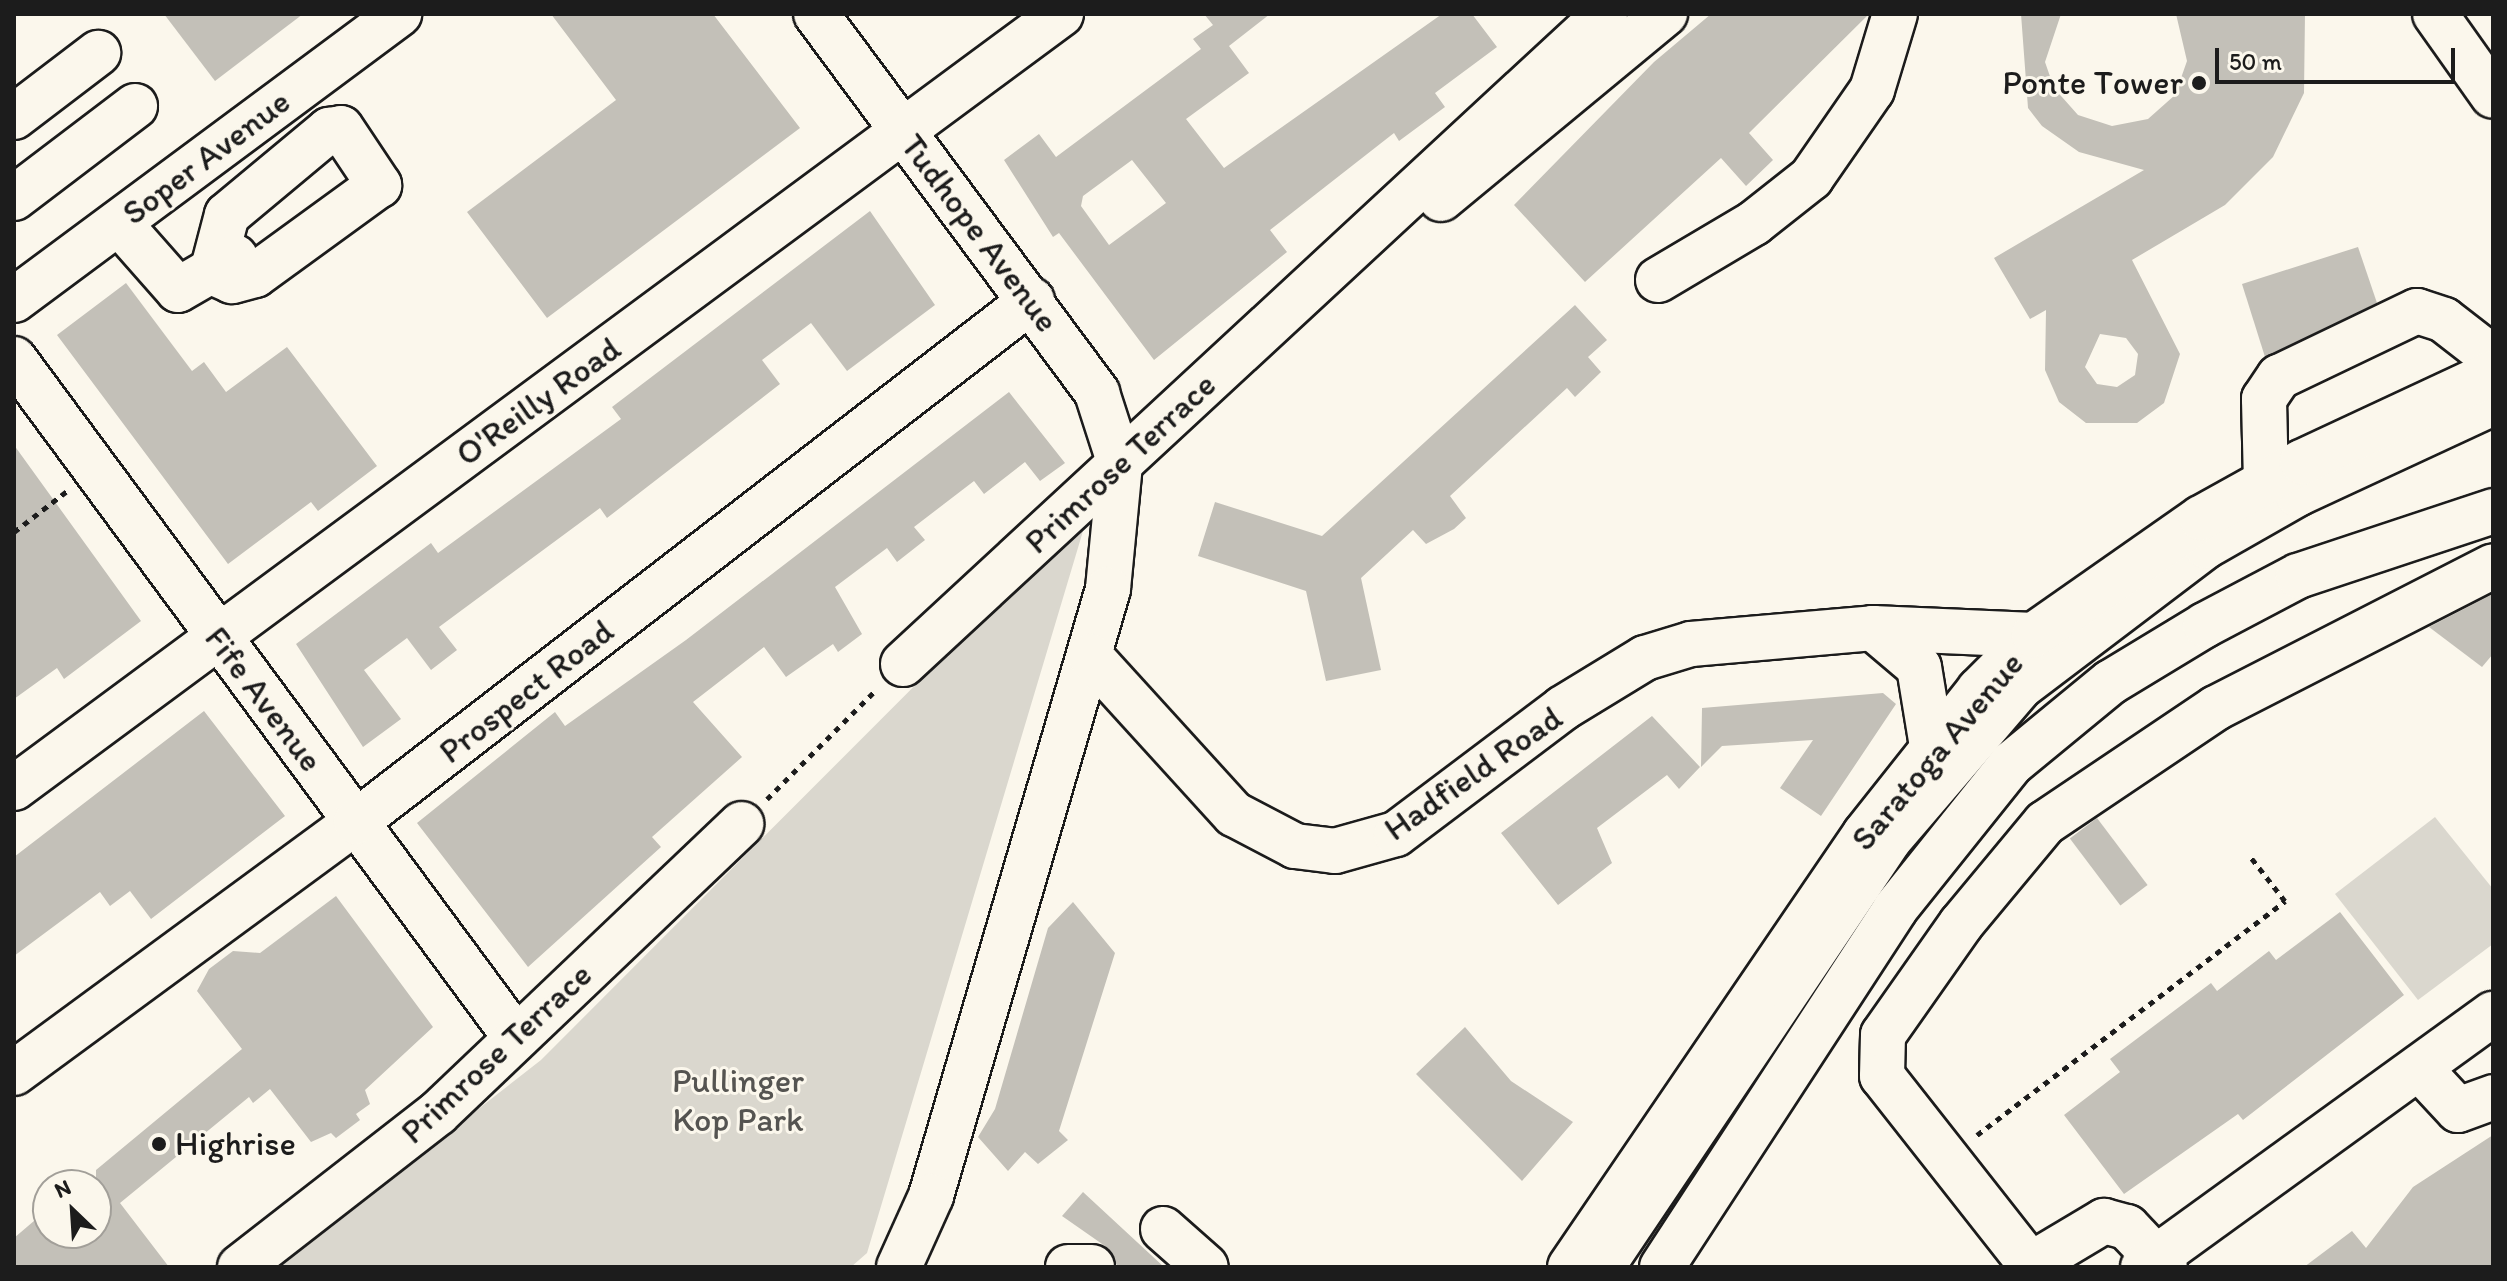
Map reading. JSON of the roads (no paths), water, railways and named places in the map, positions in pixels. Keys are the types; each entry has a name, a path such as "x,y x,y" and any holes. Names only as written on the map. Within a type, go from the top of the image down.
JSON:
{"street":[{"name":"Soper Avenue","path":"14,300 399,14"},
{"name":"Tudhope Avenue","path":"816,14 1032,300 1097,393 1120,464"},
{"name":"O'Reilly Road","path":"14,788 906,133 1061,14"},
{"name":"Primrose Terrace","path":"903,664 1605,14"},
{"name":"Primrose Terrace","path":"1336,262 1467,179 1665,14"},
{"path":"1658,280 1754,223 1811,178 1872,90 1895,14"},
{"path":"2435,14 2493,96"},
{"path":"2456,14 2493,68"},
{"path":"14,117 98,53"},
{"path":"14,198 135,106"},
{"path":"119,223 168,286 187,287 301,216"},
{"name":"Prospect Road","path":"14,1073 356,822 1032,300"},
{"path":"2266,482 2264,399 2279,377 2417,311 2444,320 2493,358"},
{"name":"Fife Avenue","path":"14,359 516,1038"},
{"name":"Saratoga Avenue","path":"1570,1267 1932,746 2034,635 2266,482 2493,373"},
{"path":"1602,1267 1889,840 2020,687 2206,546 2297,494 2493,403"},
{"path":"1629,1267 1889,875 2020,717 2131,622 2220,560 2316,505 2493,425"},
{"path":"899,1267 931,1196 1090,656 1108,589 1120,464"},
{"name":"Saratoga Avenue","path":"1662,1267 1895,909 2011,764 2111,682 2205,625 2298,576 2493,511"},
{"path":"2493,566 2216,708 2045,823 1961,924 1883,1035 1882,1076 2028,1266 2104,1221 2127,1227 2155,1264 2493,1014"},
{"path":"1873,628 1919,667 1932,746"},
{"name":"Hadfield Road","path":"1090,656 1234,814 1295,846 1335,851 1396,834 1563,708 1645,658 1691,644 1873,628 2034,635"},
{"name":"Primrose Terrace","path":"240,1267 438,1113 741,824"},
{"path":"2419,1068 2458,1110 2493,1097"},
{"path":"1163,1229 1206,1267"},
{"path":"1068,1267 1092,1267"}],"place":[{"name":"Ponte Tower","path":"2199,83"},
{"name":"Highrise","path":"159,1144"}],"park label":[{"name":"Pullinger Kop Park","path":"738,1100"}]}
